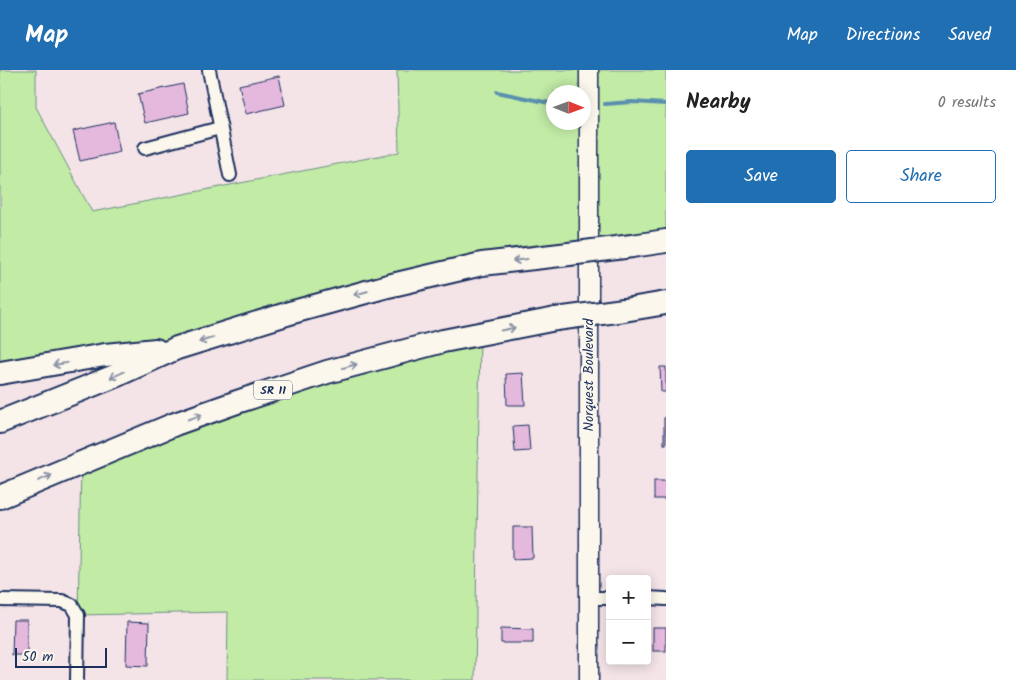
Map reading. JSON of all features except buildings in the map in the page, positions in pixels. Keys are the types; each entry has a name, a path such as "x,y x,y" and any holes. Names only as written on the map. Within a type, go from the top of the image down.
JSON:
{"highway":[{"path":"0,422 116,376 177,348 293,312 388,286 482,264 666,241"},
{"name":"SR 11","path":"0,497 175,424 327,372 443,341 556,319 666,303"},
{"path":"0,374 105,355 177,348"}],"street":[{"path":"209,70 230,175"},
{"name":"Norquest Boulevard","path":"589,70 589,680"},
{"path":"145,148 220,128"},
{"path":"590,598 606,598"},
{"path":"651,598 666,599"},
{"path":"0,600 62,601 72,605 76,610 78,626 77,680"}],"green space":[{"path":"0,70 36,70 36,107 92,212 399,152 397,70 666,70 666,241 482,264 177,348 0,373"},
{"path":"480,334 475,680 227,680 228,612 78,615 81,463"}],"waterway":[{"path":"497,92 546,102"},
{"path":"605,104 632,102 666,104"}]}
